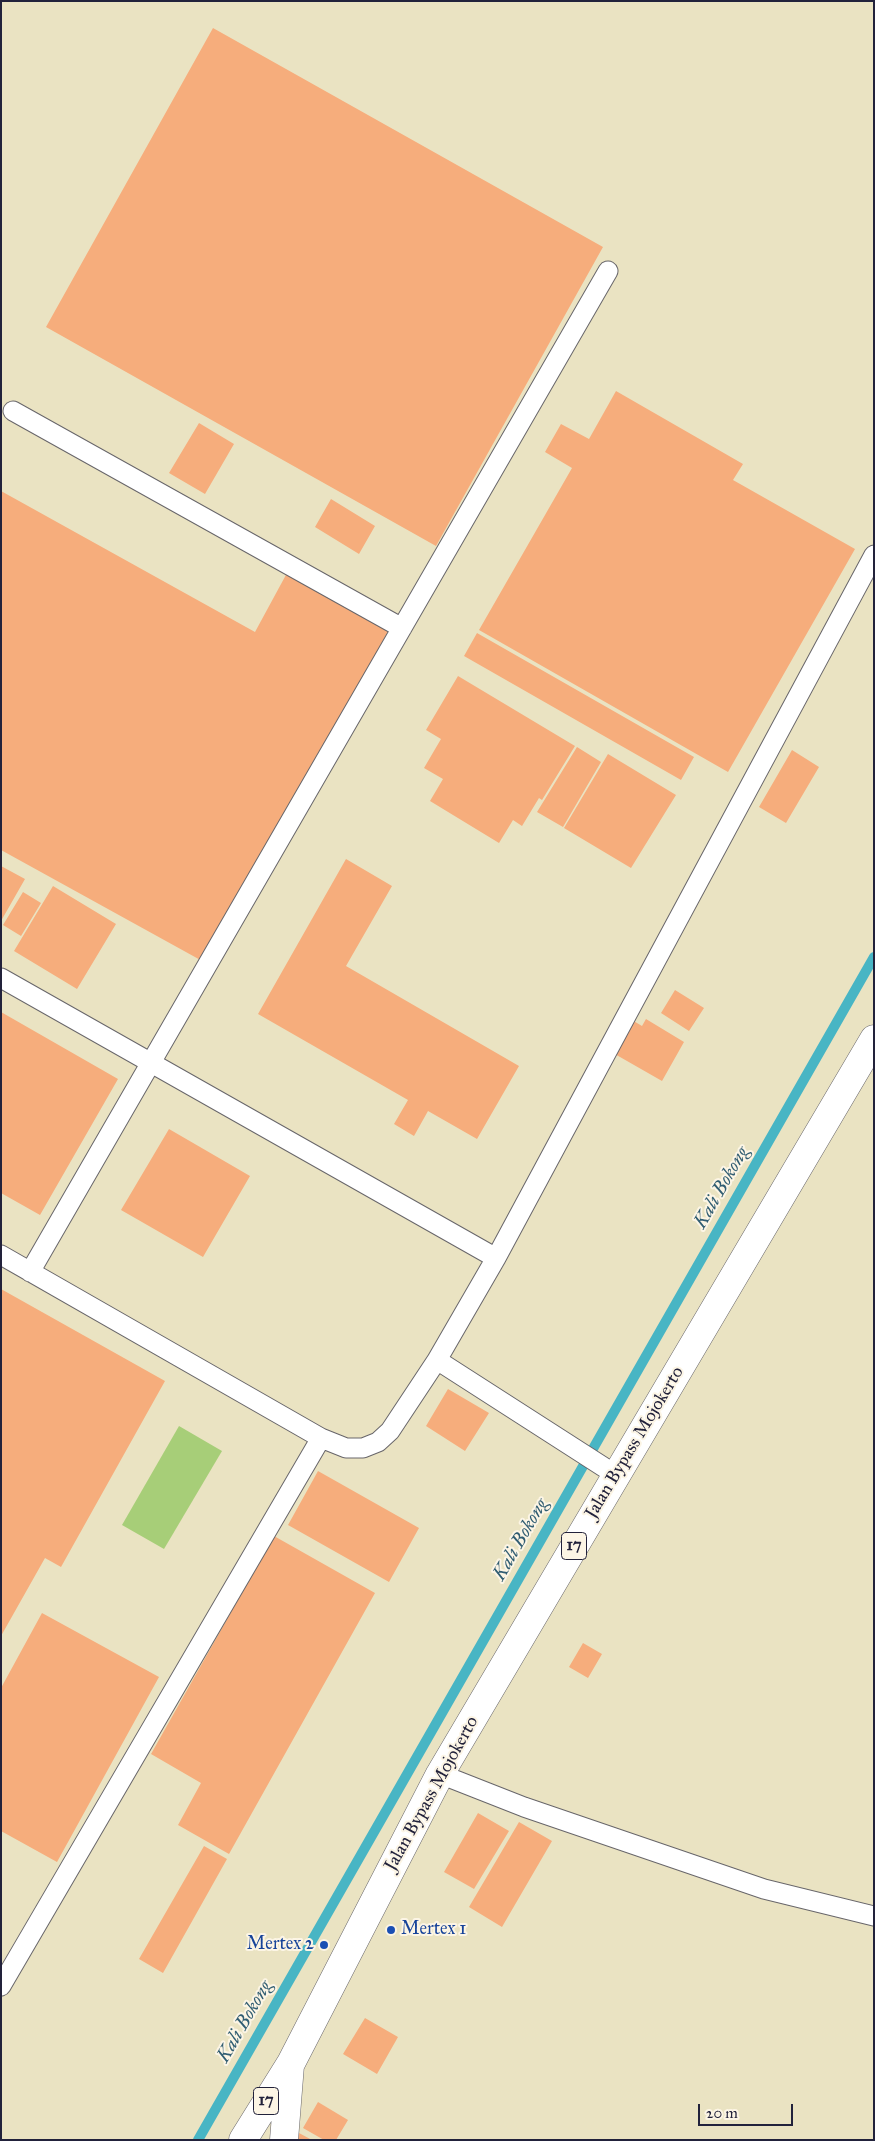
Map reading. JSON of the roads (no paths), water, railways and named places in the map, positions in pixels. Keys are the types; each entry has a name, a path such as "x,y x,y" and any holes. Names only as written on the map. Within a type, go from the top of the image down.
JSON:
{"highway":[{"name":"Jalan Bypass Mojokerto","path":"243,2140 290,2063 440,1774 606,1468 874,1039"},
{"name":"Jalan Bypass Mojokerto","path":"284,2140 290,2063"}],"lane":[{"path":"30,1272 608,271"},
{"path":"13,410 402,628"},
{"path":"1,1255 321,1438 346,1448 363,1448 378,1442 390,1431 437,1360 496,1258 874,555"},
{"path":"1,978 496,1258"},
{"path":"437,1360 606,1468"},
{"path":"1,1986 321,1438"},
{"path":"440,1774 524,1807 764,1889 874,1916"}],"waterway":[{"name":"Kali Bokong","path":"198,2140 874,957"}],"place":[{"name":"Mertex 1","path":"391,1930"},
{"name":"Mertex 2","path":"324,1945"}]}
